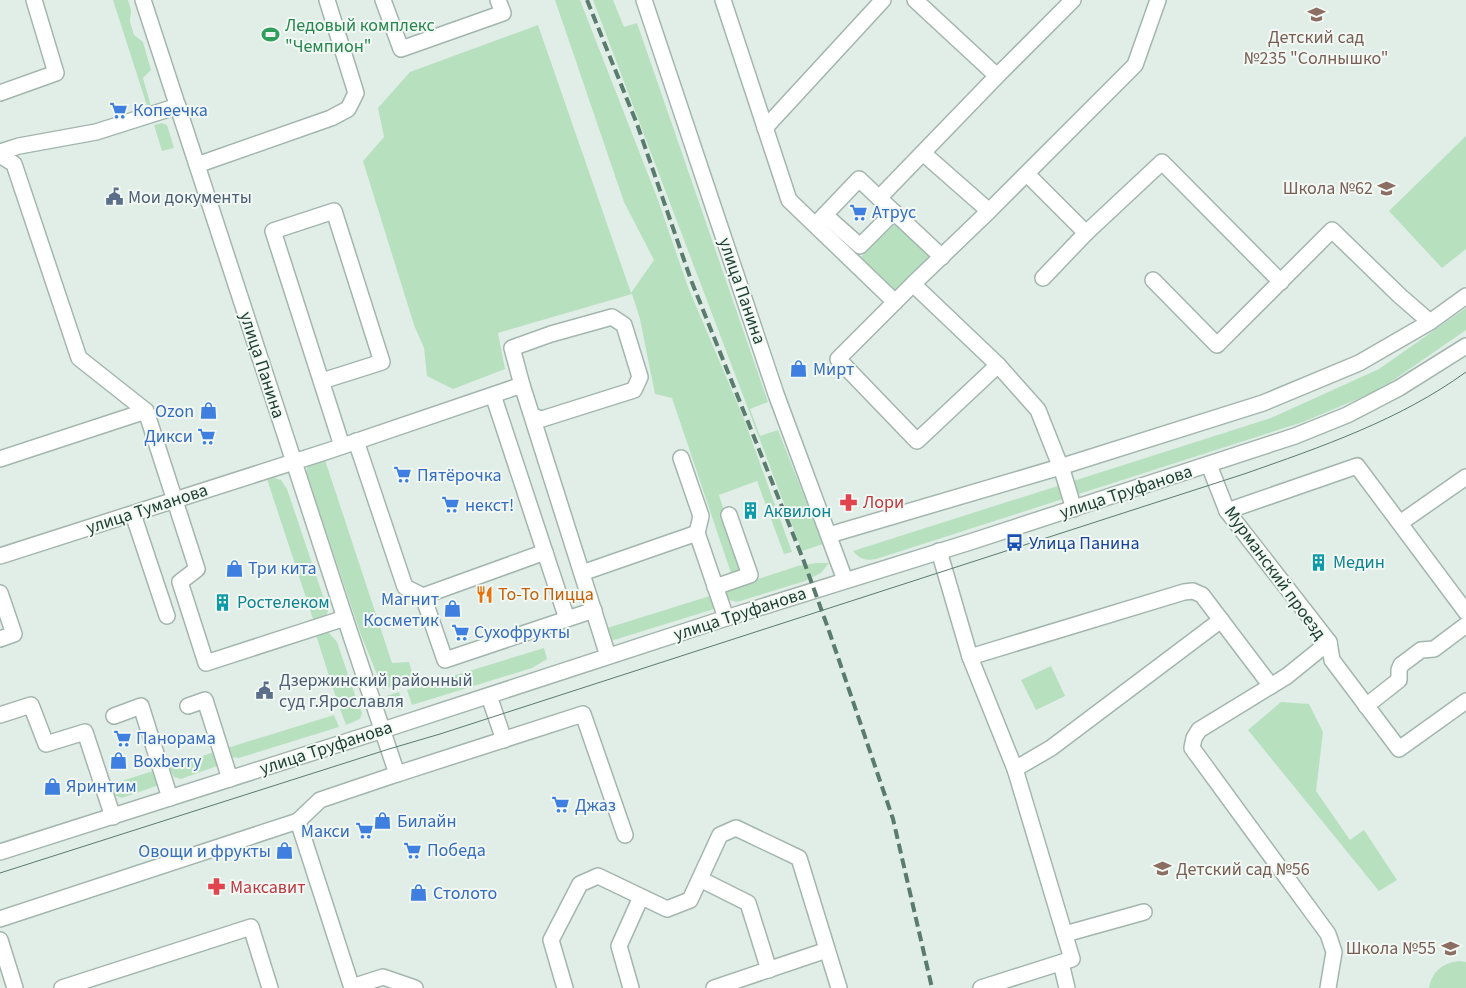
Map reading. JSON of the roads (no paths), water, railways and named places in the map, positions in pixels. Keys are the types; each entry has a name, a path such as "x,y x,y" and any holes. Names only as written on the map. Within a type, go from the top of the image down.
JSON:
{"street":[{"path":"0,93 56,74 34,0"},
{"name":"улица Панина","path":"143,0 397,774"},
{"path":"197,165 331,118 348,109 356,93 327,0"},
{"path":"383,0 400,49 503,13 498,0"},
{"name":"улица Панина","path":"644,0 776,394 845,580"},
{"path":"723,0 789,200 860,246 894,212"},
{"path":"765,128 883,0"},
{"path":"914,0 997,76"},
{"path":"879,198 1073,0"},
{"path":"998,365 917,441 838,359 1135,65 1158,0"},
{"path":"0,154 19,146 96,132 178,106"},
{"path":"923,153 989,211"},
{"path":"0,154 14,164 78,358 146,411 197,569 180,582 206,663 345,618"},
{"path":"1043,278 1086,233 1162,162 1281,282"},
{"path":"1027,174 1086,233"},
{"path":"820,220 860,179 942,257"},
{"path":"322,381 382,362 334,211 273,230 342,446"},
{"path":"820,220 895,302"},
{"path":"1153,280 1217,345 1332,230 1400,296 1430,322"},
{"path":"913,284 998,365 1038,410 1074,509"},
{"path":"829,535 1060,467 1263,403 1359,363 1430,322 1466,296"},
{"path":"534,416 542,419 634,390 640,377 624,325 612,317 551,334 512,348 522,386 534,416 608,656"},
{"name":"улица Труфанова","path":"0,852 489,696 726,618 1074,509 1294,436 1347,414 1399,388 1466,346"},
{"name":"улица Туманова","path":"0,556 294,462 522,386"},
{"path":"493,395 567,619"},
{"path":"0,459 146,411"},
{"path":"356,441 405,587 423,596 445,660 594,610"},
{"path":"681,458 701,516 697,533 726,618"},
{"name":"Мурманский проезд","path":"1209,465 1226,510 1328,642 1287,676 1199,730 1194,738 1192,748 1328,934 1334,952 1328,988"},
{"path":"1226,510 1357,466 1466,612"},
{"path":"1400,523 1466,477"},
{"path":"133,514 168,616"},
{"path":"716,587 750,575 729,515"},
{"path":"582,572 697,533"},
{"path":"939,551 970,657 1015,769 1072,958 981,988"},
{"path":"423,596 545,552"},
{"path":"970,657 1184,592 1193,591 1202,595 1271,686"},
{"path":"0,594 14,634 0,639"},
{"path":"1015,769 1051,748 1221,620"},
{"path":"1366,706 1399,680 1401,665 1421,650 1434,649 1466,626"},
{"path":"1328,642 1332,660 1399,749 1466,700"},
{"path":"489,696 504,740"},
{"path":"188,706 205,700 230,779"},
{"path":"0,715 31,705 46,744 85,732 113,817"},
{"path":"114,716 141,706 170,798"},
{"path":"0,919 298,821 320,800 583,714 625,835"},
{"path":"298,821 352,987 383,977 415,988"},
{"path":"565,988 550,940 580,884 598,876 667,909 690,900 720,835 736,828 799,858 839,988"},
{"path":"700,880 748,903 769,970"},
{"path":"632,988 619,946 641,897"},
{"path":"1065,934 1144,912"},
{"path":"66,987 251,927 270,988"},
{"path":"0,940 9,984"},
{"path":"714,988 827,950"},
{"path":"1060,963 1067,988"}],"tram line":[{"path":"0,873 440,734 1244,474 1359,431 1414,404 1466,372"}],"railway":[{"path":"587,0 637,124 691,280 803,559 828,628 893,819 932,988"}],"place":[{"name":"Детский сад №235 \"Солнышко\"","path":"1316,14"},
{"name":"Ледовый комплекс \"Чемпион\"","path":"271,35"},
{"name":"Копеечка","path":"119,110"},
{"name":"Школа №62","path":"1387,188"},
{"name":"Мои документы","path":"114,197"},
{"name":"Атрус","path":"858,212"},
{"name":"Мирт","path":"799,369"},
{"name":"Ozon","path":"208,411"},
{"name":"Дикси","path":"207,436"},
{"name":"Пятёрочка","path":"403,475"},
{"name":"Лори","path":"849,502"},
{"name":"некст!","path":"451,505"},
{"name":"Аквилон","path":"750,511"},
{"name":"Улица Панина","path":"1015,543"},
{"name":"Медин","path":"1319,562"},
{"name":"Три кита","path":"234,568"},
{"name":"То-То Пицца","path":"484,594"},
{"name":"Ростелеком","path":"223,602"},
{"name":"Магнит Косметик","path":"453,609"},
{"name":"Сухофрукты","path":"460,632"},
{"name":"Дзержинский районный суд г.Ярославля","path":"265,690"},
{"name":"Панорама","path":"122,738"},
{"name":"Boxberry","path":"119,761"},
{"name":"Яринтим","path":"52,786"},
{"name":"Джаз","path":"561,805"},
{"name":"Билайн","path":"383,821"},
{"name":"Макси","path":"364,831"},
{"name":"Победа","path":"413,850"},
{"name":"Овощи и фрукты","path":"285,851"},
{"name":"Детский сад №56","path":"1162,869"},
{"name":"Максавит","path":"216,887"},
{"name":"Столото","path":"419,893"},
{"name":"Школа №55","path":"1450,948"}]}
